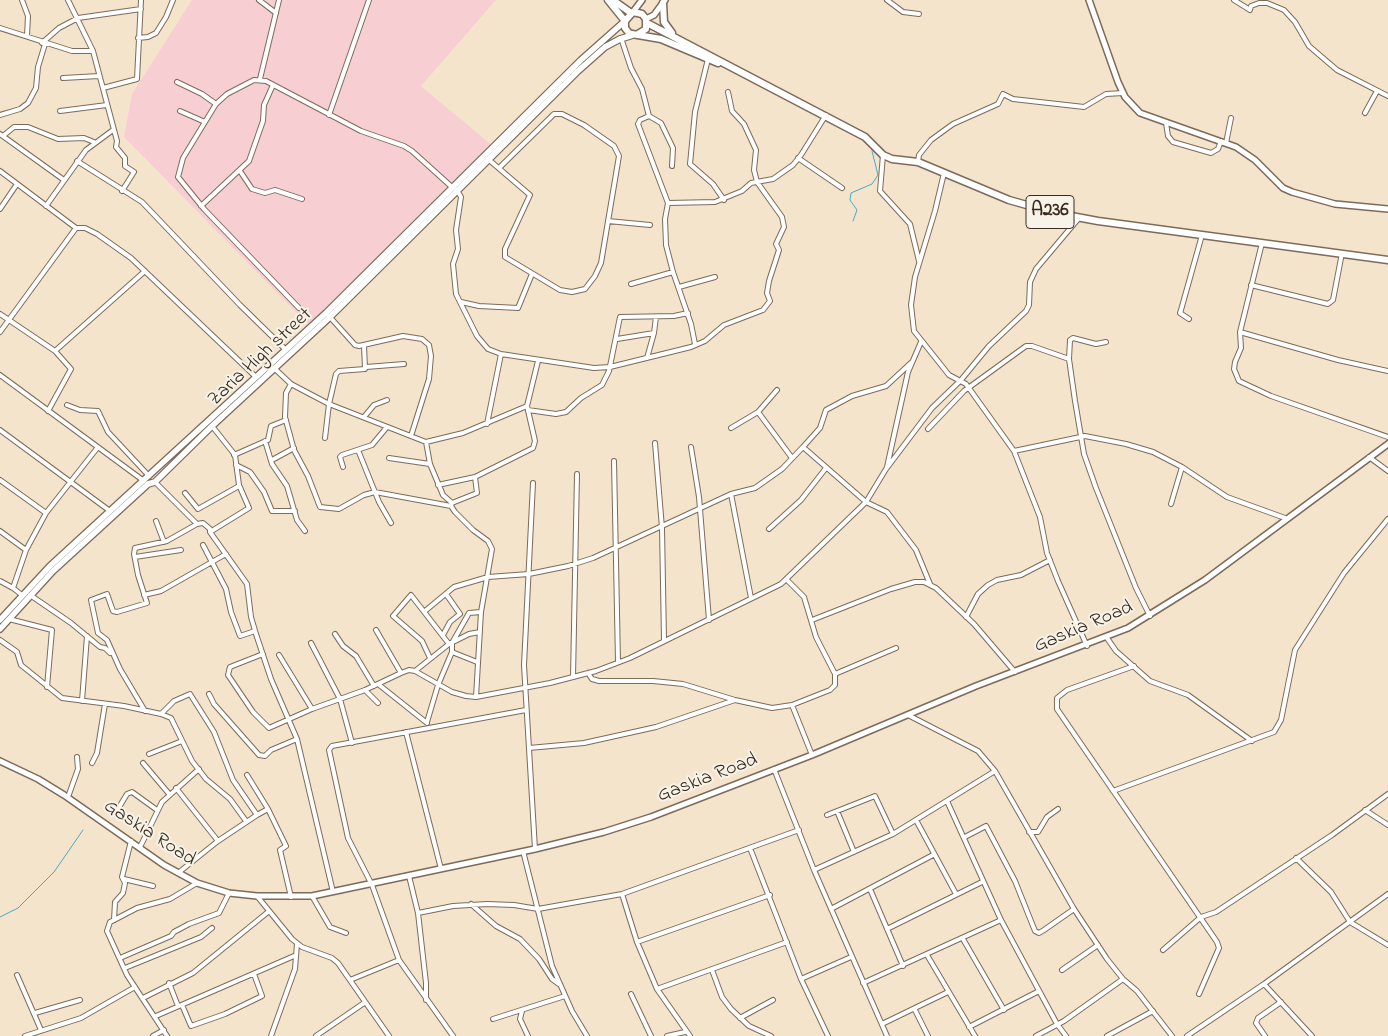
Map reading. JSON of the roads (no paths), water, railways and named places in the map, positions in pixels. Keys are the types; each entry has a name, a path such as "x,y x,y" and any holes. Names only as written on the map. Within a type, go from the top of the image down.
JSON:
{"highway":[{"path":"608,0 625,21 627,30 636,34 661,39 743,73"},
{"path":"613,0 632,13 642,14 647,21 679,39 865,137 882,155"},
{"path":"664,1 664,22 679,39"},
{"path":"625,21 632,13"},
{"path":"636,34 644,32 647,21"},
{"name":"A236","path":"882,155 892,159 918,162 1009,200 1079,218 1388,260"}],"main road":[{"path":"632,13 642,0"},
{"path":"1089,0 1119,86 1140,113 1224,142 1256,160 1286,189 1335,204 1388,209"},
{"path":"647,21 664,1"},
{"path":"540,105 581,60 625,21"},
{"path":"540,105 598,52 621,38 636,34"},
{"name":"Zaria High street","path":"455,189 488,159 540,105"},
{"name":"Zaria High street","path":"0,620 22,595 112,513 148,484 155,482 274,368 540,105"},
{"name":"Zaria High street","path":"0,629 30,595 146,478 286,350 328,315"},
{"name":"Gaskia Road","path":"0,761 38,778 178,873 197,883 229,893 257,896 312,896 523,852 622,827 812,755 907,714 1107,638 1150,616 1205,580 1285,518 1388,444"}],"street":[{"path":"22,0 28,16 27,36"},
{"path":"68,0 93,51 117,141 116,147 125,158 125,166 134,172 122,191"},
{"path":"103,88 137,80 141,0"},
{"path":"138,38 148,37 156,33 166,17 173,0"},
{"path":"259,0 276,13"},
{"path":"260,79 279,0"},
{"path":"328,115 369,0"},
{"path":"887,0 903,12 919,14"},
{"path":"1234,0 1250,10 1251,6 1259,3 1267,3 1284,10 1296,22 1309,46 1337,70 1355,77 1362,85 1388,96"},
{"path":"0,116 20,110 28,103 36,88 38,66 44,43 59,28 78,18 141,9"},
{"path":"0,28 72,51 93,51"},
{"path":"621,38 631,68 642,89 649,116 661,123 672,148 672,166"},
{"path":"708,59 695,112 690,164 713,184 724,200"},
{"path":"63,78 99,76"},
{"path":"299,308 221,223 201,206 179,180 177,174 183,158 216,104 234,89 260,79 361,131 412,151 462,197 456,233 458,249 453,265 456,294 480,341 488,350 501,354 594,368 610,367 691,347 705,341 724,325 764,310 770,301 767,293 779,250 776,244 785,222 757,182 754,170 756,150 744,124 732,111 728,92"},
{"path":"177,82 202,94 216,104"},
{"path":"201,206 246,166 254,148 262,121 264,105 273,85"},
{"path":"1116,93 1119,86"},
{"path":"1365,113 1377,91"},
{"path":"918,162 919,155 931,140 950,125 998,104 1003,94 1013,98 1084,107 1106,94 1123,93"},
{"path":"60,111 107,105"},
{"path":"540,105 551,116"},
{"path":"180,111 205,122"},
{"path":"488,159 530,195 504,254 507,260 567,292 578,292 584,289 599,270 618,151 614,146 584,125 562,114 551,116 499,168"},
{"path":"668,203 715,202 724,200 757,182 773,178 798,158 826,115"},
{"path":"649,116 640,120 638,124 668,203 665,231 672,272 688,313 695,344"},
{"path":"1166,123 1168,136 1173,142 1202,152 1216,151 1224,142 1231,118"},
{"path":"64,180 1,135 14,127 28,127 58,139 84,138 94,142"},
{"path":"46,206 77,161 94,142 113,130"},
{"path":"882,155 880,191 910,224 919,262"},
{"path":"798,158 842,188"},
{"path":"77,161 142,202 240,306 286,350"},
{"path":"0,171 76,228 85,228 102,237 145,271 256,377"},
{"path":"240,171 252,189 265,193 275,190 302,199"},
{"path":"944,173 936,211 914,277 911,305 914,331 949,375 961,380 968,388 1014,451 1040,517 1050,560 1087,646"},
{"path":"0,209 17,184"},
{"path":"263,654 230,667 229,679 269,728 410,670 459,694 476,697 588,673 618,662 709,620 751,598 786,579 866,502 886,469 932,408 961,380 989,346 1026,311 1030,305 1032,276 1079,218"},
{"path":"608,221 650,225"},
{"path":"0,332 76,228"},
{"path":"1189,319 1180,313 1202,235"},
{"path":"1262,244 1240,332 1241,348 1234,368 1239,381 1271,396 1388,437"},
{"path":"1252,285 1328,304 1334,300 1342,253"},
{"path":"55,351 145,271"},
{"path":"631,284 672,272"},
{"path":"461,302 479,306 518,308 532,274"},
{"path":"679,286 715,276"},
{"path":"274,368 291,384 329,404 426,442 451,437 528,408 556,414 566,412 581,398 602,385 610,367 620,317 688,313"},
{"path":"0,314 55,351 71,369 48,411"},
{"path":"328,315 352,344 364,346 404,336 422,339 429,344 431,356 429,379 411,436"},
{"path":"647,358 654,333 656,316"},
{"path":"1240,332 1338,360 1388,371"},
{"path":"616,339 654,333"},
{"path":"1106,342 1096,344 1073,338 1068,344 1081,438 1096,488 1136,588 1150,616"},
{"path":"886,469 912,362 921,342"},
{"path":"928,429 938,416 968,388 1028,345 1069,359"},
{"path":"364,346 366,367"},
{"path":"487,424 501,354"},
{"path":"438,485 475,477 533,448 535,440 528,408 538,360"},
{"path":"425,611 454,587 488,577 529,574 593,558 618,545 662,528 731,494 755,488 768,481 803,447 820,428 826,410 852,396 886,386 912,362"},
{"path":"325,438 329,404 338,372 363,370 366,367 404,364"},
{"path":"0,375 98,447 146,478"},
{"path":"291,384 286,393 286,420 294,448 308,476 320,507 338,509 357,498 375,492 451,504 477,493 475,477"},
{"path":"731,428 758,412 777,390"},
{"path":"364,417 374,405 387,400"},
{"path":"66,405 80,410 98,411 103,418 106,429 146,478"},
{"path":"758,412 792,458"},
{"path":"234,454 265,441 270,437 271,426 286,420"},
{"path":"210,532 249,508 239,486 237,461 234,454 212,426"},
{"path":"343,467 340,457 342,454 358,450 377,441 387,427"},
{"path":"0,430 112,513"},
{"path":"1014,451 1081,438 1102,438 1131,445 1182,467 1227,497 1285,518"},
{"path":"265,441 272,460 290,493 297,520 305,531"},
{"path":"426,442 430,464 443,495 473,530 491,544 488,577 481,612 476,697"},
{"path":"655,443 662,528 664,640"},
{"path":"13,588 26,550 46,513 98,447"},
{"path":"690,447 700,510 709,620"},
{"path":"803,447 866,502 883,510 896,523 916,550 930,584 966,617 1015,672"},
{"path":"272,460 294,448"},
{"path":"358,450 375,492 391,523"},
{"path":"1369,457 1388,471"},
{"path":"389,458 430,464"},
{"path":"614,460 618,545 618,662"},
{"path":"236,465 250,472 264,492 272,511 295,511"},
{"path":"1171,504 1182,467"},
{"path":"769,529 801,500 826,468"},
{"path":"573,677 577,474"},
{"path":"0,480 46,513"},
{"path":"155,482 197,524"},
{"path":"533,483 525,687 535,849"},
{"path":"185,493 198,509 239,486"},
{"path":"731,494 751,598"},
{"path":"1113,791 1274,732 1281,720 1295,650 1344,573 1388,519"},
{"path":"156,521 164,542"},
{"path":"145,710 116,661 107,640 98,633 91,600 107,594 113,611 117,612 147,603 135,557 137,546 164,542 197,524 203,523 210,529 210,532 247,584 255,630 274,688 290,719 297,739 333,892"},
{"path":"0,531 26,550"},
{"path":"203,545 230,597 231,612 240,636 255,630"},
{"path":"135,557 181,550"},
{"path":"144,595 161,591 226,554"},
{"path":"966,617 978,594 988,584 1021,575 1050,560"},
{"path":"588,673 592,679 598,681 653,680 682,684 763,707 792,705 830,690 835,685 835,674 816,637 804,596 786,579"},
{"path":"0,581 22,595"},
{"path":"812,620 915,582 930,584"},
{"path":"443,635 450,622 460,614 446,594"},
{"path":"30,595 87,636 100,648 105,648 116,661"},
{"path":"430,658 422,641 393,616 412,595 451,643"},
{"path":"428,725 438,685 452,652 451,643 469,613 481,612"},
{"path":"9,619 52,630 46,687"},
{"path":"376,630 401,673"},
{"path":"415,671 451,643 480,632"},
{"path":"335,634 343,646 356,656 376,685 428,725"},
{"path":"82,701 87,636"},
{"path":"1107,638 1116,651 1150,681 1188,695 1252,741"},
{"path":"0,640 17,652 19,663 46,687 62,698 145,710 171,718 192,761 206,779 230,800 246,822"},
{"path":"311,644 340,699 352,743"},
{"path":"835,674 896,648"},
{"path":"452,652 477,662"},
{"path":"279,655 312,709"},
{"path":"1134,666 1067,690 1056,701 1060,716 1217,942 1219,948 1199,994"},
{"path":"365,690 378,703"},
{"path":"160,714 174,700 190,694 193,697 214,732 233,780 257,815"},
{"path":"209,694 214,704 259,755 265,756 271,750 297,739"},
{"path":"529,748 584,743 656,727 735,700"},
{"path":"92,763 98,753 105,704"},
{"path":"792,705 812,755"},
{"path":"453,1036 399,960 372,885 348,838 329,752 332,746 406,732 428,725 526,710"},
{"path":"907,714 978,751 995,771 1074,909 1098,945 1123,979 1136,991 1172,1036"},
{"path":"406,732 442,869"},
{"path":"149,754 182,741"},
{"path":"68,797 78,769 77,757"},
{"path":"143,763 170,795"},
{"path":"140,847 158,810 176,788 199,769"},
{"path":"774,769 814,870 887,1036"},
{"path":"814,870 893,834 995,771"},
{"path":"247,775 268,809 286,846 280,850 291,897"},
{"path":"176,788 218,841"},
{"path":"118,809 127,794 132,792 158,810"},
{"path":"1164,950 1201,918 1216,912 1388,794"},
{"path":"827,815 875,796 893,834"},
{"path":"947,801 965,837 982,882 1001,920 1057,1024 1066,1036"},
{"path":"178,873 218,841 268,809"},
{"path":"1029,832 1038,832 1047,817 1058,809"},
{"path":"1365,810 1388,825"},
{"path":"837,811 854,852"},
{"path":"916,820 933,855 956,894"},
{"path":"965,837 986,826 1015,881 1035,931 1039,933 1074,909"},
{"path":"418,913 471,904 514,905 538,909 622,894 799,830"},
{"path":"114,920 115,902 123,893 124,879 122,876 131,840"},
{"path":"750,848 770,895 801,979 827,1036"},
{"path":"523,852 552,966 559,984 587,1036"},
{"path":"831,908 933,855"},
{"path":"1296,858 1331,892 1350,922 1388,945"},
{"path":"409,876 418,913 426,983 426,1000"},
{"path":"124,879 153,886"},
{"path":"887,929 982,882"},
{"path":"167,1036 156,1016 134,988 106,931 110,922 137,908 170,899 197,883"},
{"path":"870,889 902,966"},
{"path":"120,958 171,936 174,932 188,924 219,913 229,893"},
{"path":"622,894 637,942 657,989 685,1032 690,1036"},
{"path":"1187,1036 1264,984 1388,894"},
{"path":"637,942 770,895"},
{"path":"257,896 268,912 297,944 332,958 350,980 389,1036"},
{"path":"312,896 330,927 346,933"},
{"path":"471,904 496,926 520,939 540,959 552,979 559,984"},
{"path":"143,998 193,973 268,912"},
{"path":"863,983 927,956 1001,920"},
{"path":"125,968 201,937 212,928"},
{"path":"963,938 1004,1010"},
{"path":"657,989 787,942"},
{"path":"271,1036 295,968 294,956 297,944"},
{"path":"1062,970 1098,945"},
{"path":"156,1016 294,956"},
{"path":"927,956 975,1036"},
{"path":"801,979 851,957"},
{"path":"350,980 399,960"},
{"path":"712,970 722,997 740,1018 755,1030 771,1036"},
{"path":"170,983 191,1026 225,1014 262,996 254,974"},
{"path":"17,975 42,1030"},
{"path":"1036,1036 1064,1021 1123,979"},
{"path":"1264,984 1312,1036"},
{"path":"25,1036 81,1018 134,988"},
{"path":"969,1027 1039,991"},
{"path":"882,1024 915,1010 948,992"},
{"path":"631,994 651,1036"},
{"path":"493,1019 565,996"},
{"path":"35,1013 80,1000"},
{"path":"740,1018 773,1000"},
{"path":"316,1036 364,1002"},
{"path":"1265,1036 1256,1023 1258,1018 1281,1002"},
{"path":"915,1010 928,1036"},
{"path":"522,1011 520,1019 528,1036"},
{"path":"1107,1036 1152,1011"},
{"path":"153,1036 164,1030"},
{"path":"667,1036 685,1032"}],"waterway":[{"path":"853,221 857,210 850,200 851,193 872,184 878,175 872,151"},
{"path":"0,917 18,908 54,872 83,830"}]}
